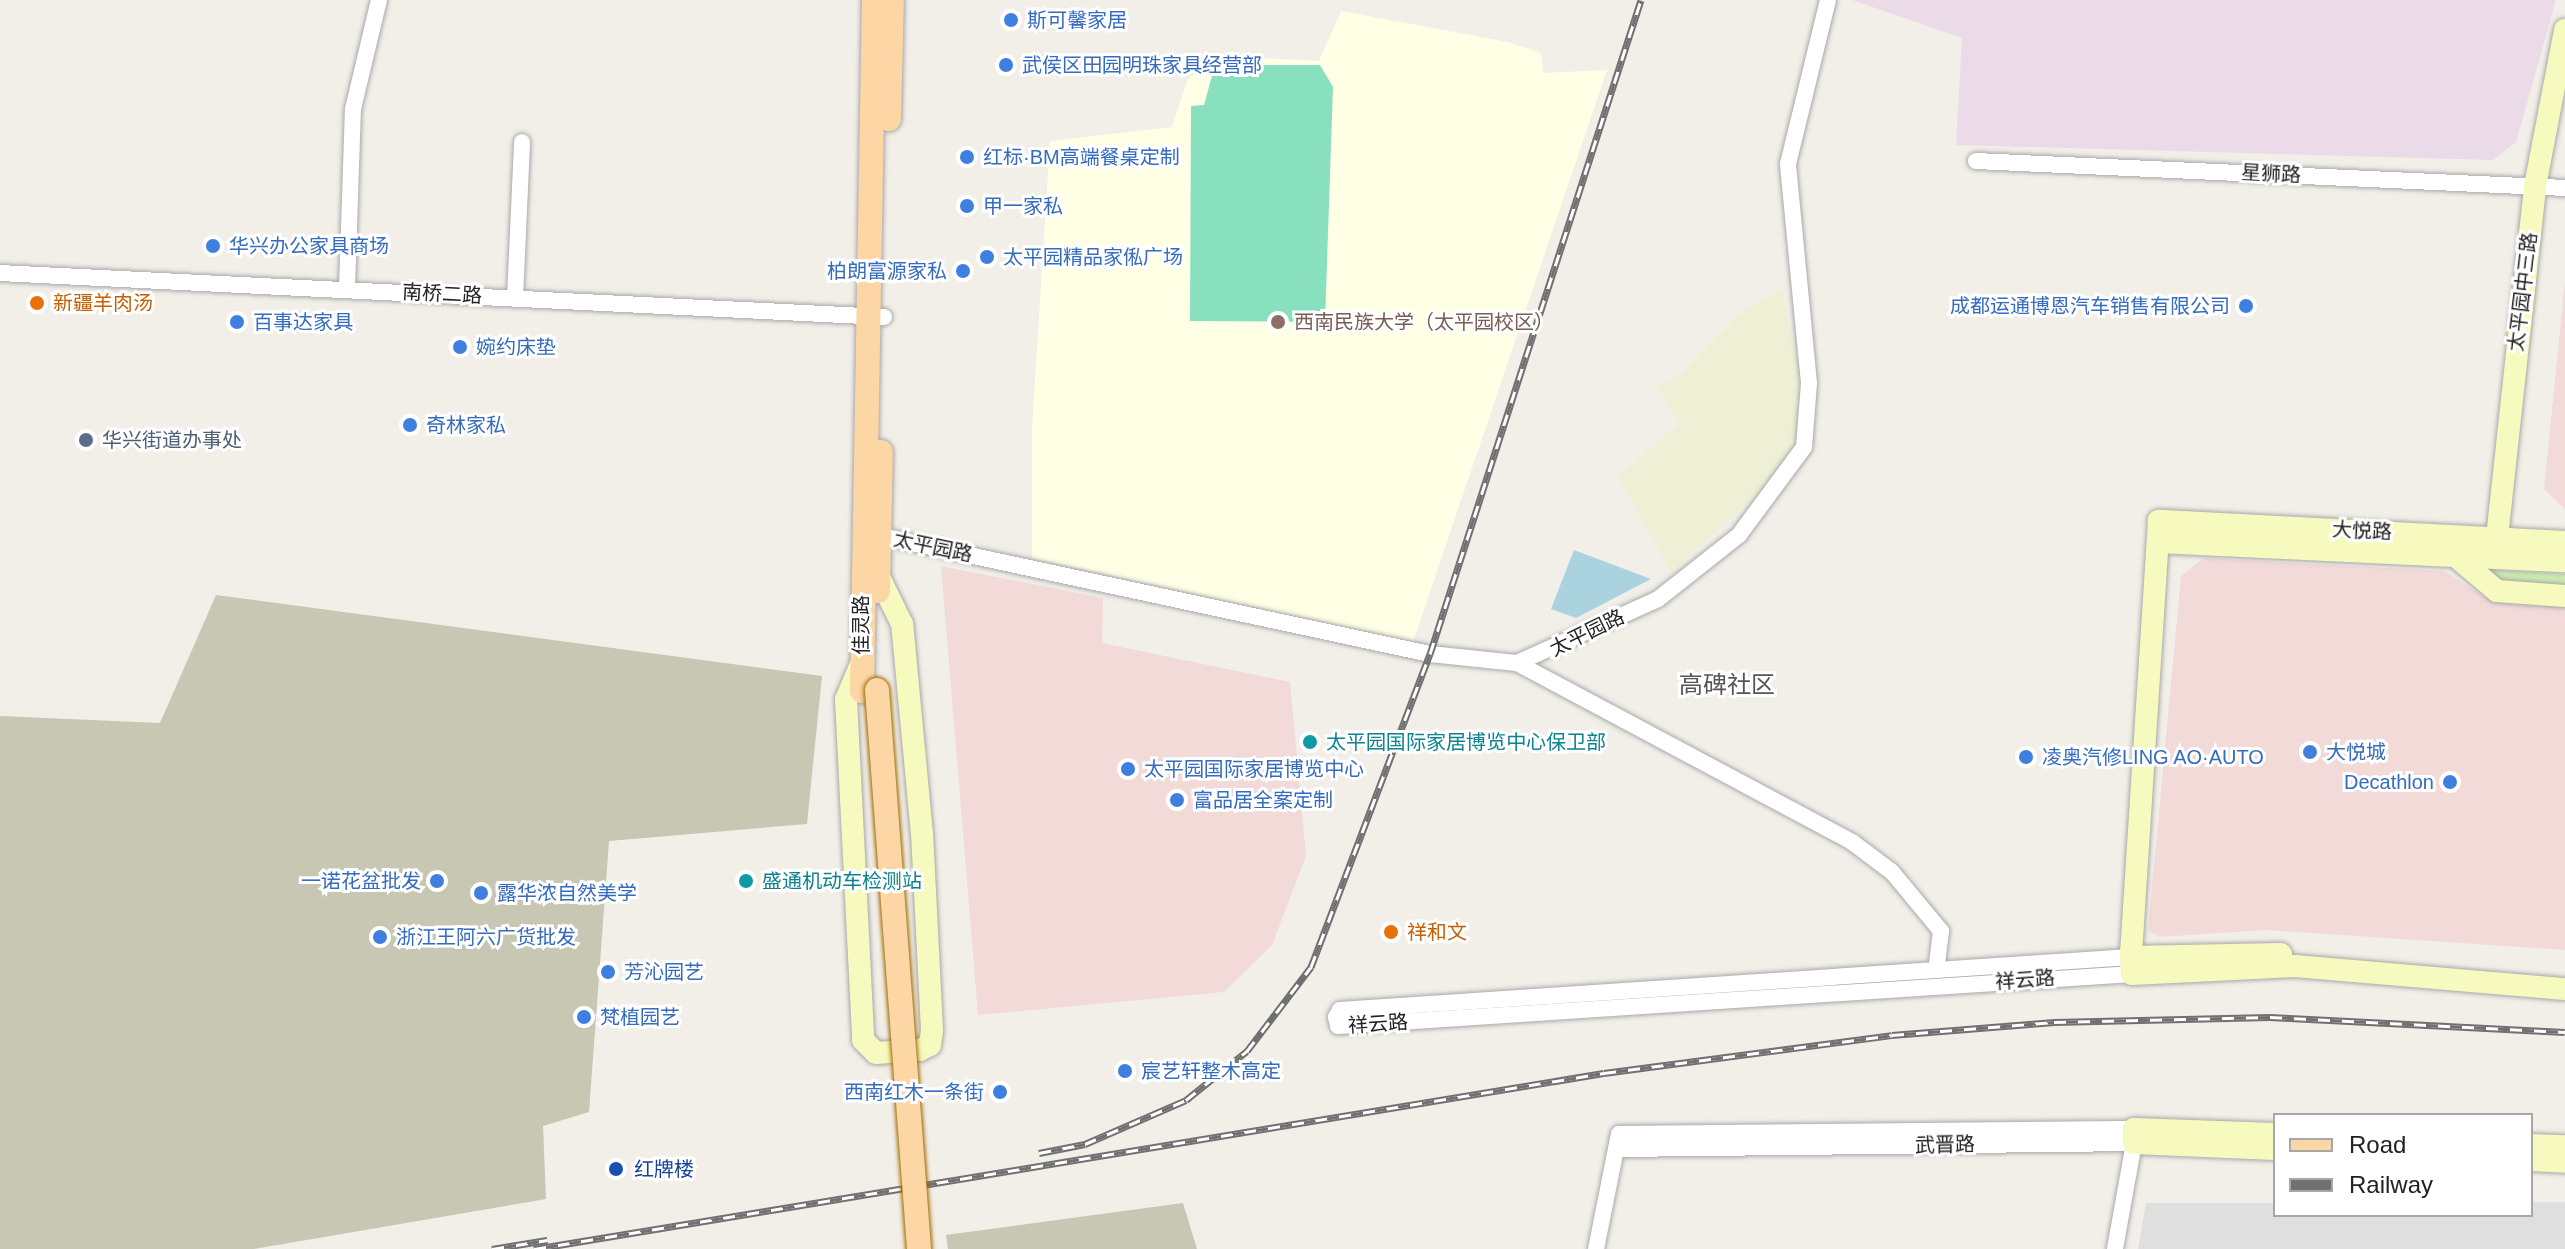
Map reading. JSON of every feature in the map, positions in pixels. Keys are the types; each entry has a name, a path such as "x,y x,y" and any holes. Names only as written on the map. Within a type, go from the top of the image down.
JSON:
{"main road":[{"name":"佳灵路","path":"874,0 877,316"},
{"name":"佳灵路","path":"892,0 870,533 861,664 870,690 919,1249"},
{"name":"佳灵路","path":"870,533 878,575 870,690 904,1249"}],"street":[{"path":"347,288 353,109 379,0"},
{"name":"太平园路","path":"870,533 1430,654 1517,663 1690,578 1739,535 1804,447 1809,383 1788,164 1828,0"},
{"name":"太平园中三路","path":"2549,187 2565,30"},
{"name":"太平园中三路","path":"2502,548 2565,74"},
{"path":"515,298 522,142"},
{"name":"星狮路","path":"1976,161 2549,187"},
{"name":"南桥二路","path":"0,273 877,316"},
{"path":"2132,966 2159,531 2453,554 2502,548 2565,561"},
{"name":"大悦路","path":"2159,531 2502,548 2565,542"},
{"path":"2453,554 2497,591 2565,596"},
{"path":"861,664 846,699 863,1040 876,1053 920,1050 930,1045 932,1030 922,834 902,624 878,575"},
{"path":"1517,663 1852,842 1892,872 1941,931 1936,970"},
{"name":"祥云路","path":"2565,975 2239,952 2132,966 1338,1026 1336,1017 1340,1010 1936,970 2132,966 2295,966 2565,989"},
{"name":"武晋路","path":"1596,1249 1617,1141 2273,1134"},
{"path":"2115,1249 2134,1136"},
{"name":"武晋路","path":"2134,1136 2273,1149"},
{"path":"2533,1145 2565,1146"},
{"path":"2533,1160 2565,1162"}],"shaded area":[{"path":"1852,0 2556,0 2516,142 2493,160 1956,145 1962,38"},
{"name":"西南民族大学（太平园校区）","path":"1341,11 1508,42 1541,53 1543,73 1607,70 1413,642 1032,558 1032,429 1050,141 1172,127 1188,79 1221,56 1319,61"},
{"path":"2565,281 2565,509 2544,489"},
{"path":"1781,289 1803,383 1796,436 1774,479 1671,572 1618,477 1679,423 1657,386 1678,377 1740,313"},
{"path":"2204,558 2444,571 2485,597 2565,605 2565,950 2266,930 2159,937 2148,930 2181,576"},
{"name":"太平园国际家居博览中心","path":"941,566 1103,598 1102,643 1290,682 1306,856 1272,945 1224,992 978,1015"},
{"path":"216,595 822,676 807,824 609,841 589,1112 543,1126 546,1199 254,1249 0,1249 0,716 160,723"},
{"path":"2533,1202 2565,1202 2565,1249 2138,1249 2146,1203 2273,1203 2273,1217 2533,1217"},
{"path":"1183,1203 1197,1249 948,1249 946,1235"}],"green space":[{"path":"1215,65 1320,65 1333,87 1325,322 1190,321 1191,106 1204,105"},
{"path":"2474,569 2565,574 2565,589 2511,588"}],"water":[{"path":"1574,550 1651,579 1576,618 1551,609"}],"railway":[{"path":"1039,1153 1085,1144 1186,1100 1247,1051 1311,967 1430,654 1641,0"},
{"path":"534,1249 1604,1073 1892,1035 2054,1022 2270,1017 2565,1032"},
{"path":"492,1249 547,1240"}],"place":[{"name":"斯可馨家居","path":"1011,20"},
{"name":"武侯区田园明珠家具经营部","path":"1006,65"},
{"name":"红标·BM高端餐桌定制","path":"967,157"},
{"name":"甲一家私","path":"967,206"},
{"name":"华兴办公家具商场","path":"213,246"},
{"name":"太平园精品家俬广场","path":"987,257"},
{"name":"柏朗富源家私","path":"963,271"},
{"name":"新疆羊肉汤","path":"37,303"},
{"name":"成都运通博恩汽车销售有限公司","path":"2246,306"},
{"name":"百事达家具","path":"237,322"},
{"name":"西南民族大学（太平园校区）","path":"1278,322"},
{"name":"婉约床垫","path":"460,347"},
{"name":"奇林家私","path":"410,425"},
{"name":"华兴街道办事处","path":"86,440"},
{"name":"太平园国际家居博览中心保卫部","path":"1310,742"},
{"name":"大悦城","path":"2310,752"},
{"name":"凌奥汽修LING AO·AUTO","path":"2026,757"},
{"name":"太平园国际家居博览中心","path":"1128,769"},
{"name":"Decathlon","path":"2450,782"},
{"name":"富品居全案定制","path":"1177,800"},
{"name":"一诺花盆批发","path":"437,881"},
{"name":"盛通机动车检测站","path":"746,881"},
{"name":"露华浓自然美学","path":"481,893"},
{"name":"祥和文","path":"1391,932"},
{"name":"浙江王阿六广货批发","path":"380,937"},
{"name":"芳沁园艺","path":"608,972"},
{"name":"梵植园艺","path":"584,1017"},
{"name":"宸艺轩整木高定","path":"1125,1071"},
{"name":"西南红木一条街","path":"1000,1092"},
{"name":"红牌楼","path":"616,1169"}],"district":[{"name":"高碑社区","path":"1727,685"}]}
